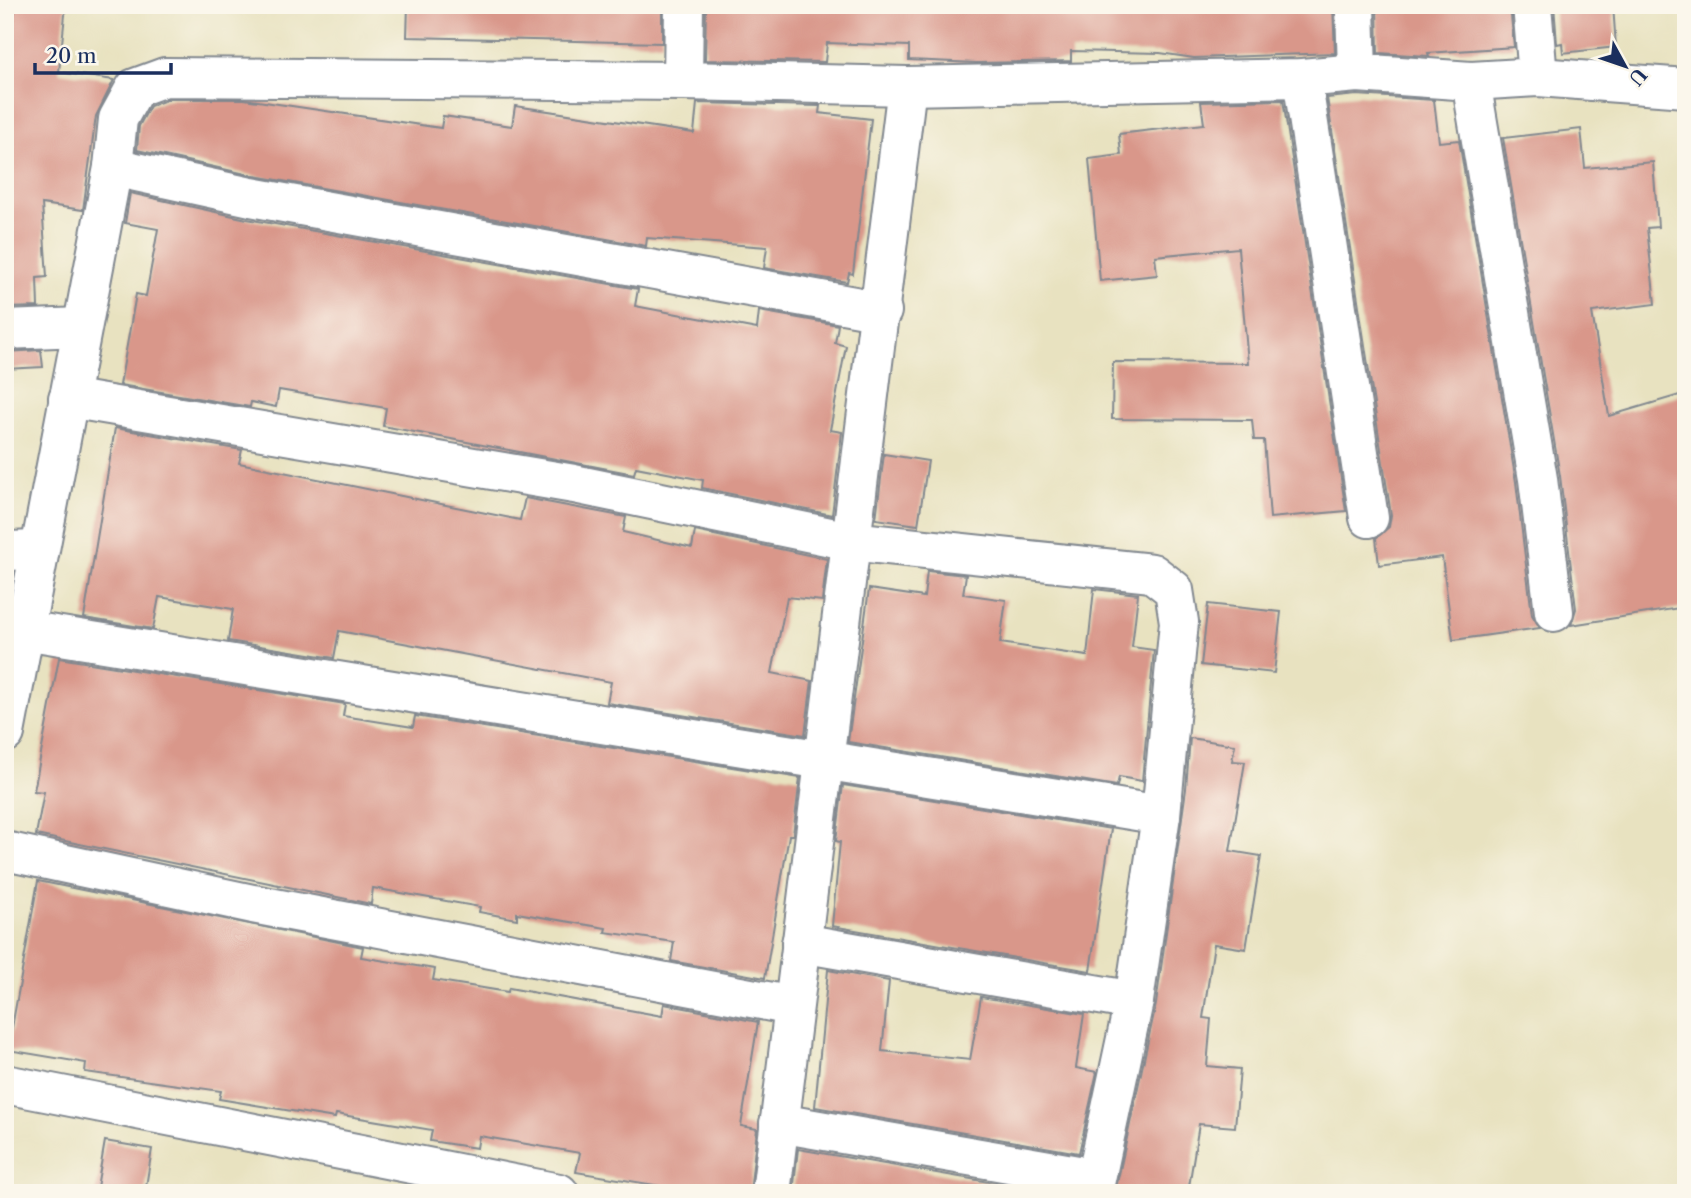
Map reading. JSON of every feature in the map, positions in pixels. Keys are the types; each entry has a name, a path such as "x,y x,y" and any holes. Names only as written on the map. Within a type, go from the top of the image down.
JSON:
{"street":[{"path":"683,81 684,5"},
{"path":"1355,5 1357,73"},
{"path":"1532,5 1538,77"},
{"path":"5,733 24,629 22,550 68,398 113,167 118,120 135,88 165,77 683,81 907,86 1302,78 1357,73 1471,81 1538,77 1686,88"},
{"path":"1302,78 1369,518"},
{"path":"1471,81 1538,479 1554,612"},
{"path":"771,1193 850,541 882,311 907,86"},
{"path":"113,167 251,197 882,311"},
{"path":"5,330 82,327"},
{"path":"68,398 575,484 850,541 1152,573 1174,590 1179,622 1161,815 1134,1001 1094,1186 779,1123"},
{"path":"24,629 1161,815"},
{"path":"5,851 253,904 793,1006"},
{"path":"801,943 1134,1001"},
{"path":"5,1084 559,1193"}],"building":[{"path":"16,5 66,5 59,72 114,80 96,116 83,210 42,204 47,277 37,278 38,307 5,308 5,177 11,137 5,136 5,61"},
{"path":"408,5 662,5 662,43 407,37"},
{"path":"706,5 1333,5 1335,53 1194,58 1160,53 1071,51 1071,61 977,63 909,60 909,46 827,43 825,62 705,60"},
{"path":"1377,5 1510,5 1514,47 1428,53 1429,56 1378,53"},
{"path":"1554,5 1613,5 1616,47 1563,53 1562,43 1557,44"},
{"path":"1357,95 1434,100 1439,142 1459,140 1516,482 1532,615 1540,628 1453,640 1442,557 1379,565 1376,538 1389,527 1391,515 1327,98"},
{"path":"169,99 244,99 441,128 443,116 512,126 515,106 694,133 697,103 820,106 819,113 871,119 853,274 849,273 847,282 764,268 767,247 647,238 646,246 255,176 137,150 139,126 150,106"},
{"path":"1283,100 1346,511 1270,518 1264,440 1254,440 1252,420 1112,419 1113,362 1248,363 1238,248 1155,256 1157,275 1100,281 1089,159 1121,155 1119,134 1204,124 1201,102"},
{"path":"1581,129 1585,168 1653,162 1658,227 1647,228 1655,304 1592,312 1609,416 1686,393 1686,607 1571,625 1576,609 1560,476 1503,138"},
{"path":"130,193 247,219 638,289 635,306 757,329 759,311 838,325 835,343 846,346 830,430 842,432 832,515 702,488 703,480 636,467 634,474 383,426 386,408 279,390 276,407 251,402 250,407 120,385 136,294 146,296 158,229 125,223"},
{"path":"41,350 43,367 5,369 5,352"},
{"path":"115,428 242,450 239,463 520,520 525,498 626,517 623,532 692,548 695,531 827,559 822,601 787,597 772,673 812,681 805,735 607,703 611,682 339,631 334,658 228,641 233,609 159,597 153,629 84,618"},
{"path":"884,454 928,461 918,525 876,519"},
{"path":"927,571 966,575 963,594 1006,600 1000,643 1087,656 1094,589 1138,594 1132,647 1154,650 1142,781 1119,777 1117,786 848,742 869,589 924,597"},
{"path":"1208,604 1281,612 1274,673 1201,665"},
{"path":"59,658 345,704 343,716 413,727 415,716 800,778 793,835 789,835 765,978 671,961 674,942 605,932 606,928 517,913 517,919 479,912 480,907 373,888 371,904 36,835 44,792 34,791"},
{"path":"1190,738 1235,745 1232,761 1245,762 1230,851 1261,856 1246,949 1214,944 1203,1018 1211,1019 1207,1066 1240,1069 1235,1127 1199,1124 1188,1193 1115,1193 1156,1004 1186,789"},
{"path":"843,785 1111,829 1090,971 832,926 840,842 836,841"},
{"path":"38,881 363,947 361,957 435,969 433,980 508,992 509,988 662,1016 664,1004 758,1022 741,1126 757,1129 750,1193 678,1193 679,1189 576,1172 580,1153 479,1136 477,1148 430,1141 432,1130 219,1099 221,1091 85,1072 86,1063 8,1050"},
{"path":"828,970 889,981 882,1051 970,1060 981,997 1084,1014 1076,1068 1097,1072 1079,1153 815,1107"},
{"path":"105,1141 152,1149 145,1193 96,1193"},
{"path":"798,1149 1052,1193 793,1193"}]}
